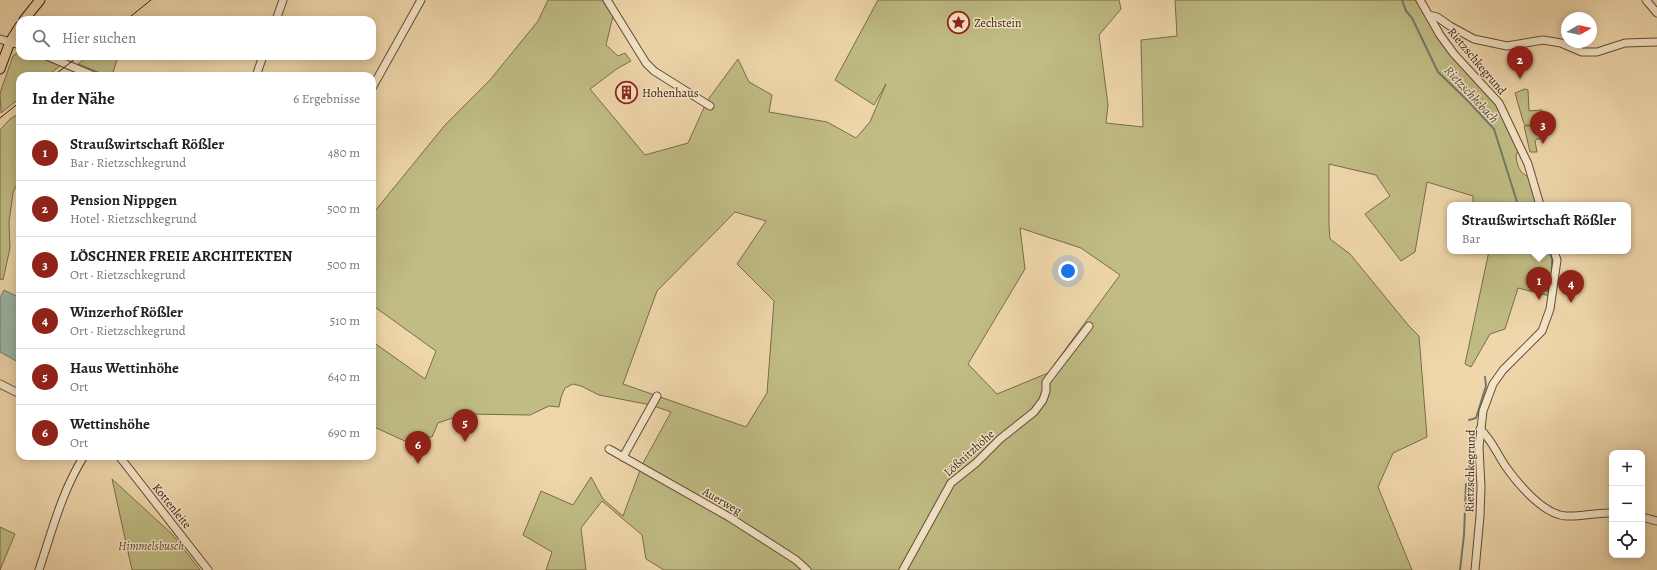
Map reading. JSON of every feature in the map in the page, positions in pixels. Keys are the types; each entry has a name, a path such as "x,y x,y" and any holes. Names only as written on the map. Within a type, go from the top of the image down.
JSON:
{"main road":[{"path":"27,16 40,0"},
{"path":"0,69 10,42 16,32"}],"street":[{"path":"277,16 283,0"},
{"path":"376,81 421,0"},
{"path":"607,0 646,63 654,71 710,106"},
{"name":"Rietzschkegrund","path":"1420,0 1440,35 1454,54 1499,103 1528,164 1539,202"},
{"path":"1646,0 1657,13"},
{"path":"1429,15 1437,16 1450,26 1474,39 1507,46 1543,40 1561,43 1582,52 1597,52 1625,43 1657,42"},
{"path":"0,39 16,44"},
{"path":"56,60 85,72"},
{"path":"257,72 262,60"},
{"name":"Rietzschkegrund","path":"1475,570 1480,516 1481,487 1479,446 1483,411 1493,384 1503,370 1542,331 1550,309 1557,260 1555,254"},
{"name":"Lößnitzhöhe","path":"903,570 951,482 976,463 1000,439 1034,412 1043,400 1046,391 1046,382 1089,326"},
{"path":"0,384 16,392"},
{"path":"623,457 657,396"},
{"path":"1480,429 1488,437 1506,467 1529,495 1546,509 1565,516 1609,513"},
{"name":"Auerweg","path":"609,449 729,517 796,560 807,570"},
{"path":"39,570 68,485 82,460"},
{"name":"Kottenleite","path":"122,460 208,570"},
{"path":"1645,518 1657,521"}],"green space":[{"path":"548,0 602,0 613,16 606,45 618,56 625,53 631,61 618,68 590,89 645,155 688,143 707,101 738,59 749,82 772,95 769,112 827,122 856,138 870,122 886,84 874,105 835,80 878,0 1119,0 1121,9 1099,35 1108,105 1106,123 1143,127 1141,40 1177,36 1175,0 1415,0 1497,105 1519,150 1516,155 1518,166 1523,174 1530,177 1537,202 1473,202 1473,196 1427,182 1415,252 1401,261 1365,214 1390,196 1376,175 1329,164 1330,239 1350,254 1409,326 1419,336 1427,437 1393,453 1378,487 1412,570 664,570 646,559 642,535 602,501 581,528 586,570 546,570 552,552 523,535 541,491 573,505 591,477 603,499 623,516 642,465 671,412 651,405 599,395 581,386 573,384 565,388 559,407 549,406 530,415 464,414 438,423 432,437 429,437 424,446 418,447 376,428 376,344 425,379 436,351 376,308 376,210 445,125 490,80 538,21","holes":["735,212 766,221 737,264 774,301 767,393 746,427 623,384 657,291","1020,228 1081,248 1120,275 1048,373 997,394 968,364 1025,269"]},
{"path":"16,54 16,60 48,60 61,65 52,72 16,72 16,101 1,113 0,93 13,56"},
{"path":"83,60 117,60 113,72 98,72 78,64"},
{"path":"1525,89 1528,90 1529,111 1542,110 1544,120 1538,121 1539,125 1525,125 1523,121 1515,93"},
{"path":"16,115 16,186 13,193 9,222 10,248 3,280 0,279 0,130 10,119"},
{"path":"1524,126 1539,126 1539,129 1545,129 1547,138 1537,139 1535,141 1537,152 1530,152"},
{"path":"1488,254 1551,254 1553,267 1550,296 1518,288 1505,329 1490,334 1471,367 1465,364"},
{"name":"Himmelsbusch","path":"112,479 173,535 200,570 132,570"},
{"path":"0,527 15,534 0,570"}],"shaded area":[{"path":"4,290 16,296 16,361 0,352 0,298"}],"waterway":[{"name":"Rietzschkebach","path":"1402,0 1406,11 1412,18 1438,72 1494,129 1517,202"},
{"name":"Rietzschkebach","path":"1550,254 1552,259 1552,271"},
{"name":"Rietzschkebach","path":"1548,292 1551,281"},
{"name":"Rietzschkebach","path":"1469,420 1476,418 1486,386 1485,377"},
{"name":"Rietzschkebach","path":"1460,570 1464,535 1466,484"}],"tram line":[{"path":"131,16 151,0"},
{"path":"58,72 74,60"},
{"path":"0,118 16,105"}],"place":[{"name":"Zechstein","path":"958,23"},
{"name":"Pension Nippgen","path":"1520,79"},
{"name":"Hohenhaus","path":"626,93"},
{"name":"LÖSCHNER FREIE ARCHITEKTEN","path":"1543,144"},
{"name":"Straußwirtschaft Rößler","path":"1539,300"},
{"name":"Winzerhof Rößler","path":"1571,303"},
{"name":"Haus Wettinhöhe","path":"465,442"},
{"name":"Wettinshöhe","path":"418,464"}]}
